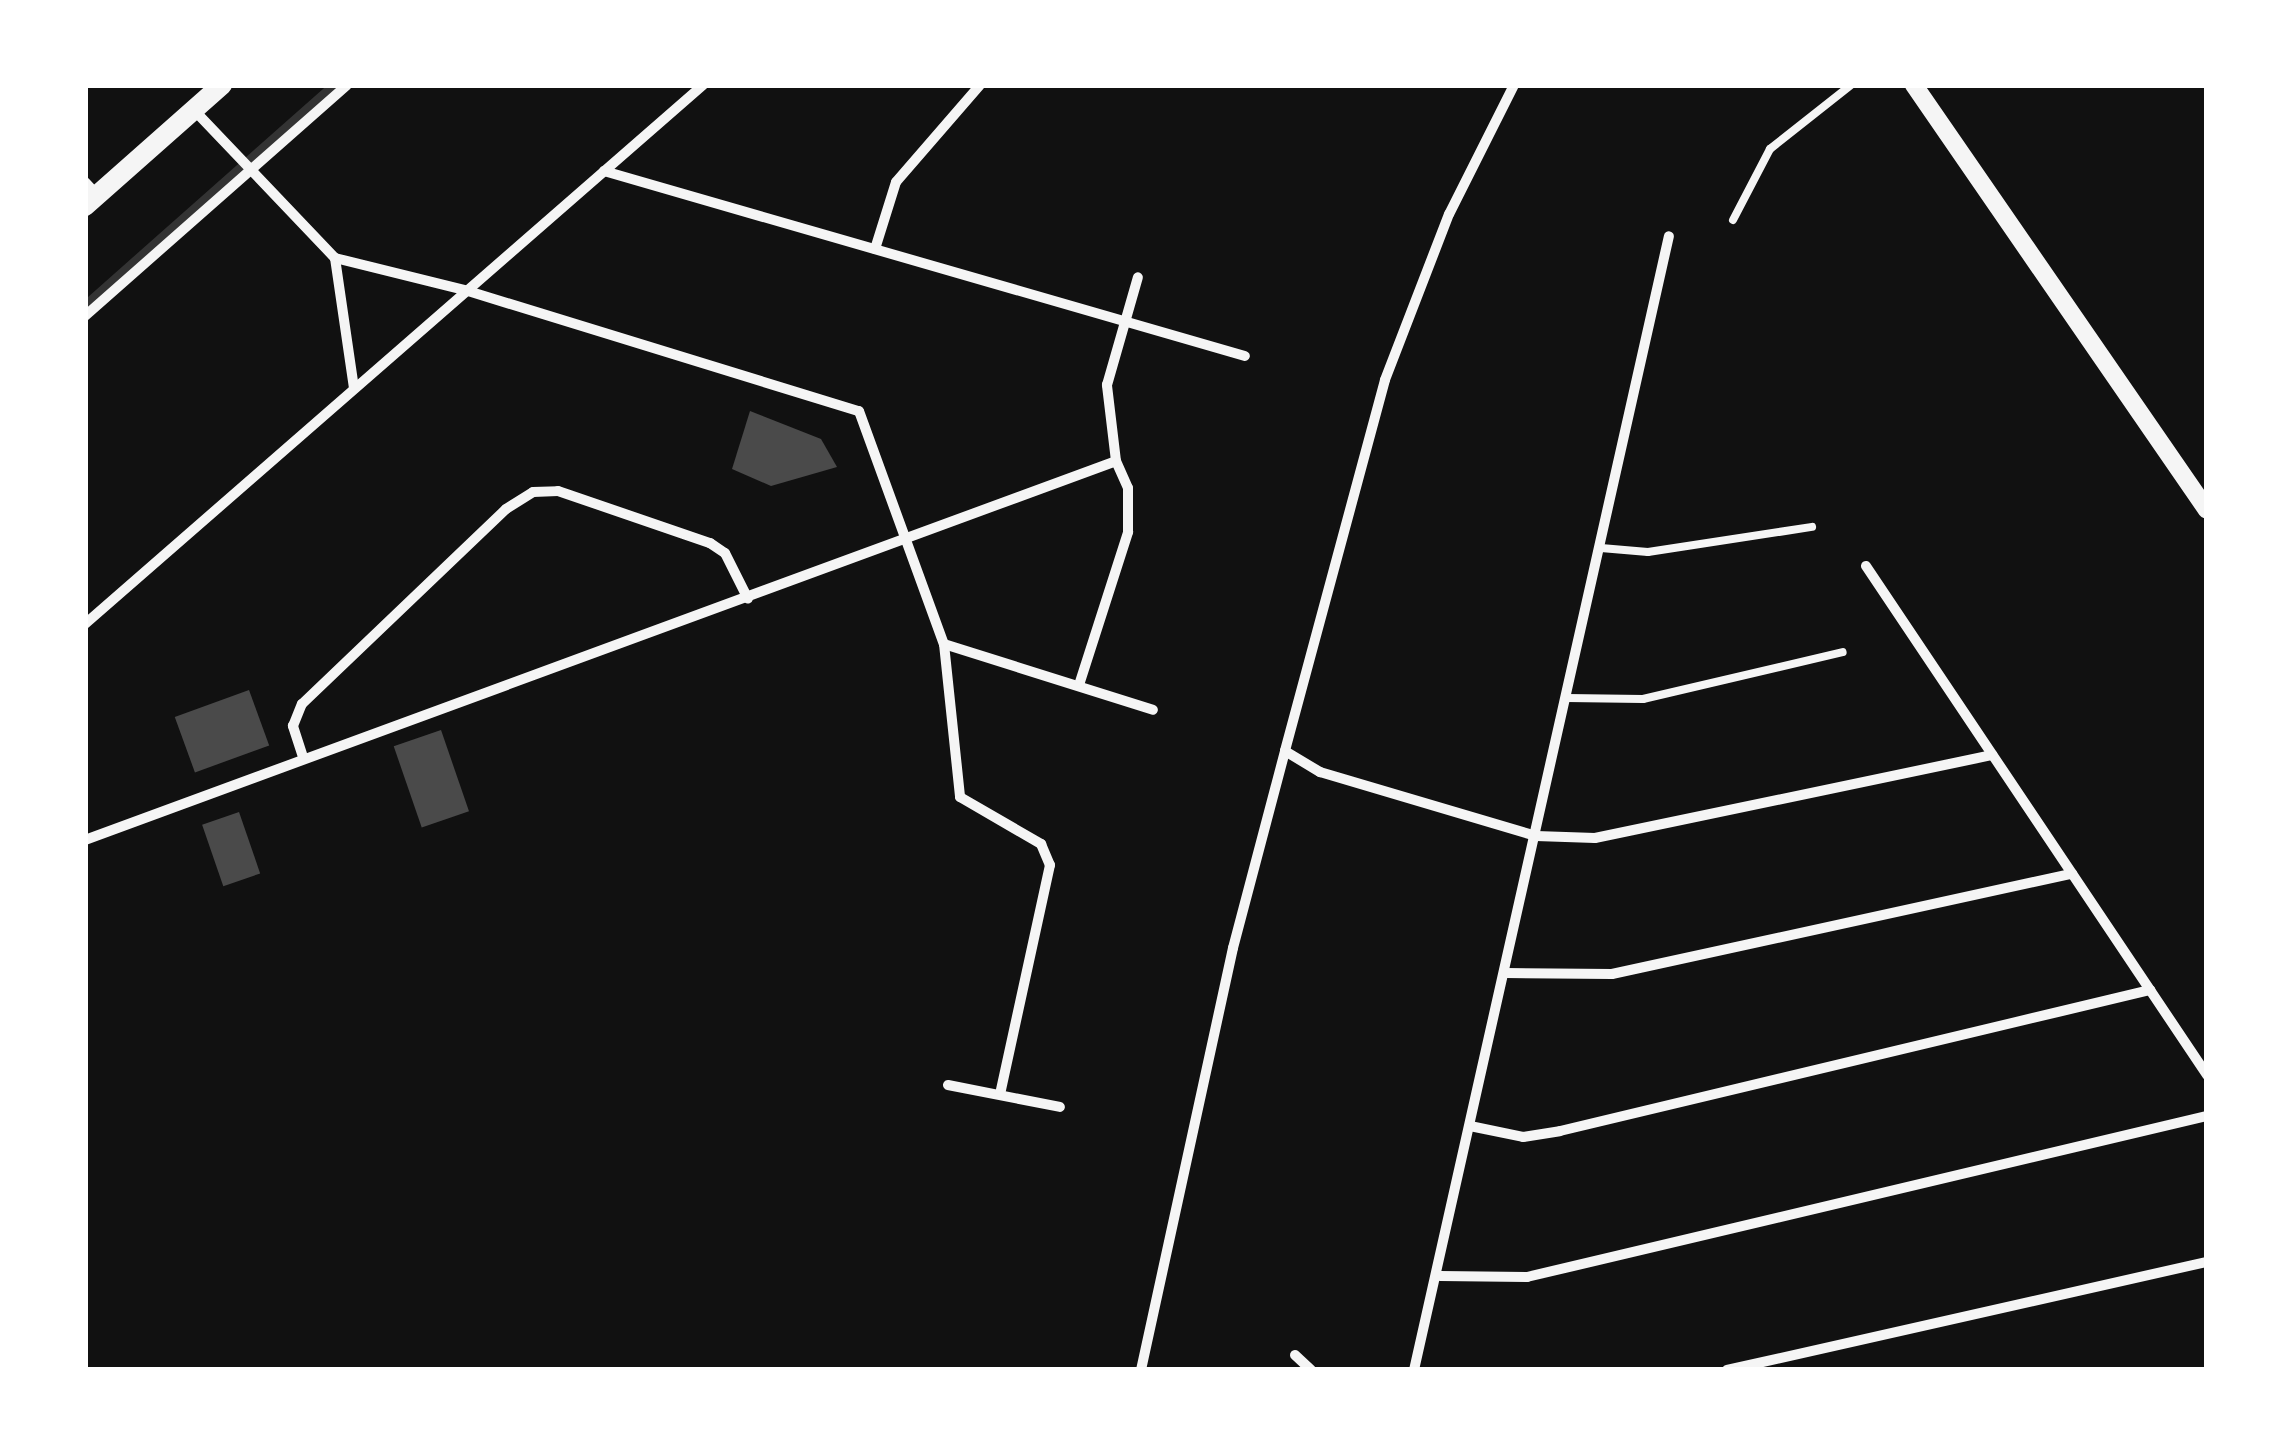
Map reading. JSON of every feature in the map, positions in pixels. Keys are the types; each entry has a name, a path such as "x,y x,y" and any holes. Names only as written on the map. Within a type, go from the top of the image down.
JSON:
{"main road":[{"path":"89,194 222,85"}],"street":[{"path":"85,316 347,85"},
{"path":"85,624 704,85"},
{"path":"875,249 896,182 980,85"},
{"path":"1141,1370 1232,948 1384,380 1449,214 1514,85"},
{"path":"1914,85 2207,510"},
{"path":"194,109 335,258 468,290 844,402 868,426 944,644 960,797 1042,844 1050,865 1000,1094"},
{"path":"604,171 1244,356"},
{"path":"1414,1370 1440,1276 1470,1126 1670,236"},
{"path":"335,258 354,389"},
{"path":"1079,685 1128,532 1128,488 1116,461 1106,385 1122,318 1138,277"},
{"path":"85,840 302,757 748,599 1116,461"},
{"path":"302,757 293,726 302,704 506,509 534,492 558,492 710,544 724,552 748,599"},
{"path":"1866,566 2207,1075"},
{"path":"944,644 1153,710"},
{"path":"1285,751 1320,772 1536,836 1632,835 1992,755"},
{"path":"1506,974 1612,974 2072,874"},
{"path":"1470,1126 1523,1138 1560,1131 2150,990"},
{"path":"948,1085 1060,1107"},
{"path":"1440,1276 1527,1277 2207,1116"},
{"path":"1727,1370 2207,1262"},
{"path":"1295,1354 1311,1370"}],"lane":[{"path":"1733,220 1770,149 1851,85"},
{"path":"1601,548 1648,552 1812,527"},
{"path":"1567,698 1644,699 1843,652"}],"building":[{"path":"750,411 821,439 837,467 771,486 732,469"},
{"path":"249,690 269,745 195,772 175,717"},
{"path":"441,730 469,811 422,828 394,746"},
{"path":"239,812 260,873 223,886 202,825"}],"waterway":[{"path":"85,306 335,85"}]}
